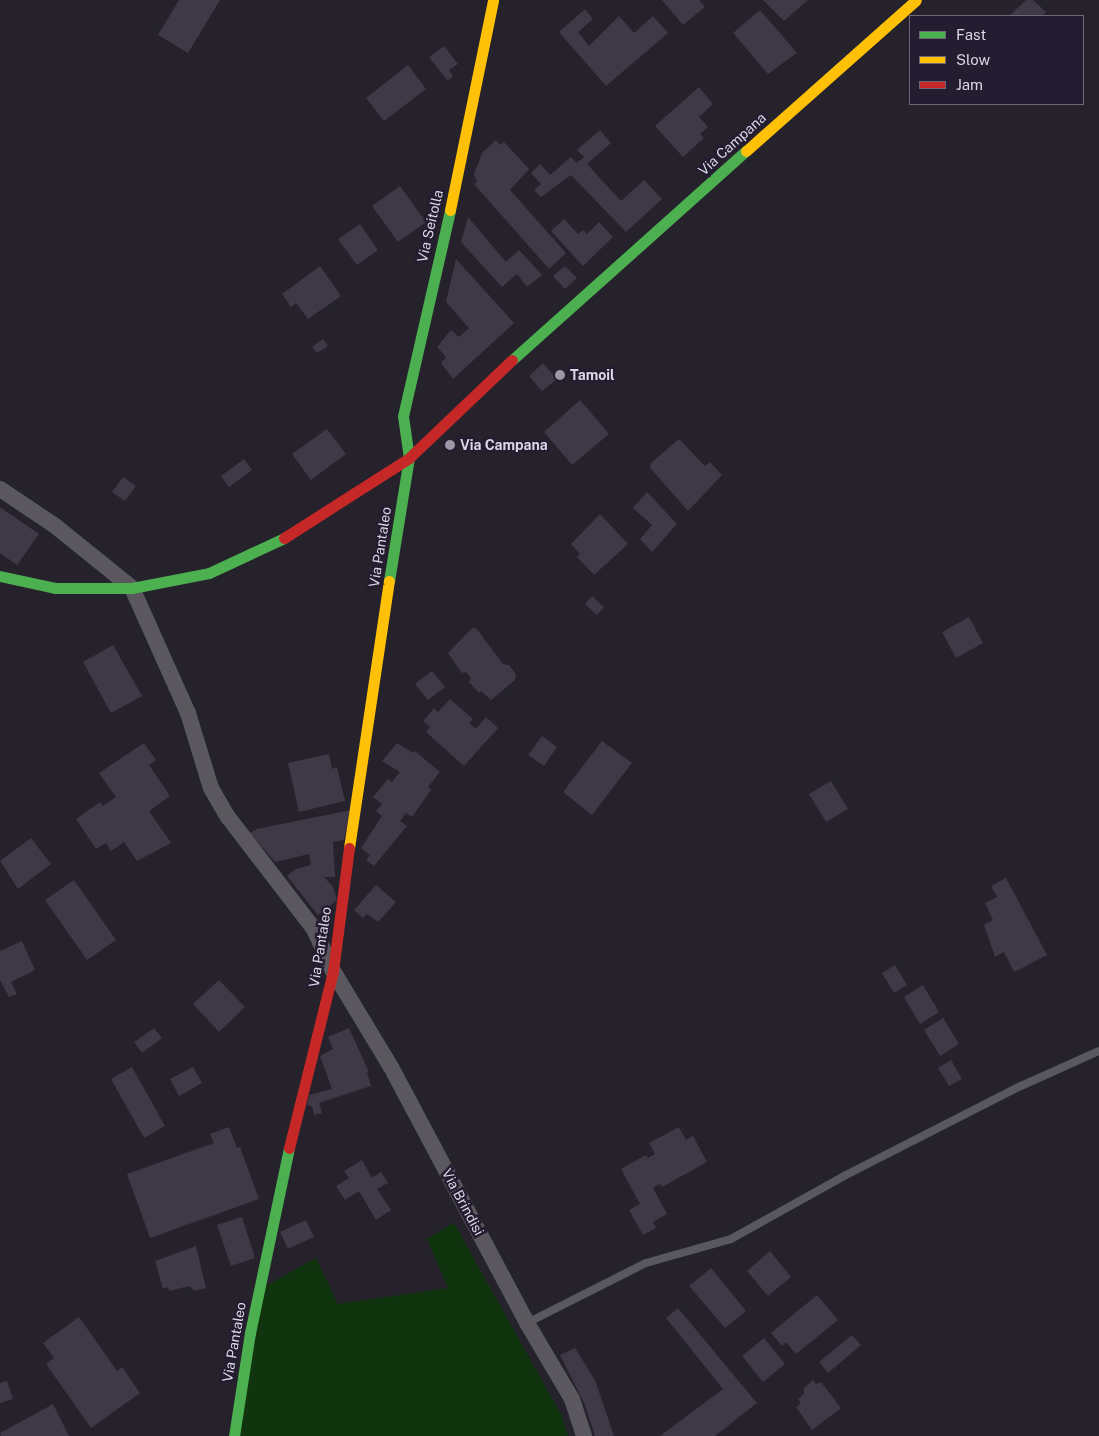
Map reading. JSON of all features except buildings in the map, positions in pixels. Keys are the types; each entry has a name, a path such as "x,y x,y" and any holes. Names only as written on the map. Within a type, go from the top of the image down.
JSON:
{"street":[{"name":"Via Seitolla","path":"409,458 403,416 411,372 466,140 493,0"},
{"name":"Via Campana","path":"0,576 55,588 132,588 209,573 300,531 409,458 532,341 916,0"},
{"name":"Via Pantaleo","path":"234,1436 250,1333 291,1140 333,971 357,784 409,458"},
{"path":"0,489 54,525 132,588"},
{"name":"Via Brindisi","path":"132,588 188,713 211,788 228,817 314,929 333,971 391,1067 527,1323 572,1399 584,1436"}],"lane":[{"path":"527,1323 646,1263 731,1239 862,1167 1099,1051"}],"green space":[{"path":"454,1223 562,1416 568,1436 238,1436 264,1287 316,1258 338,1304 448,1288 427,1239"}],"traffic: fast":[{"path":"512,360 746,151"},
{"path":"389,581 409,458 403,416 450,210"},
{"path":"0,576 55,588 132,588 209,573 284,538"},
{"path":"234,1436 250,1333 289,1148"}],"traffic: slow":[{"path":"450,210 493,0"},
{"path":"746,151 916,0"},
{"path":"349,848 389,581"}],"traffic: jam":[{"path":"284,538 409,458 512,360"},
{"path":"289,1148 333,971 349,848"}],"place":[{"name":"Tamoil","path":"560,375"},
{"name":"Via Campana","path":"450,445"}]}
